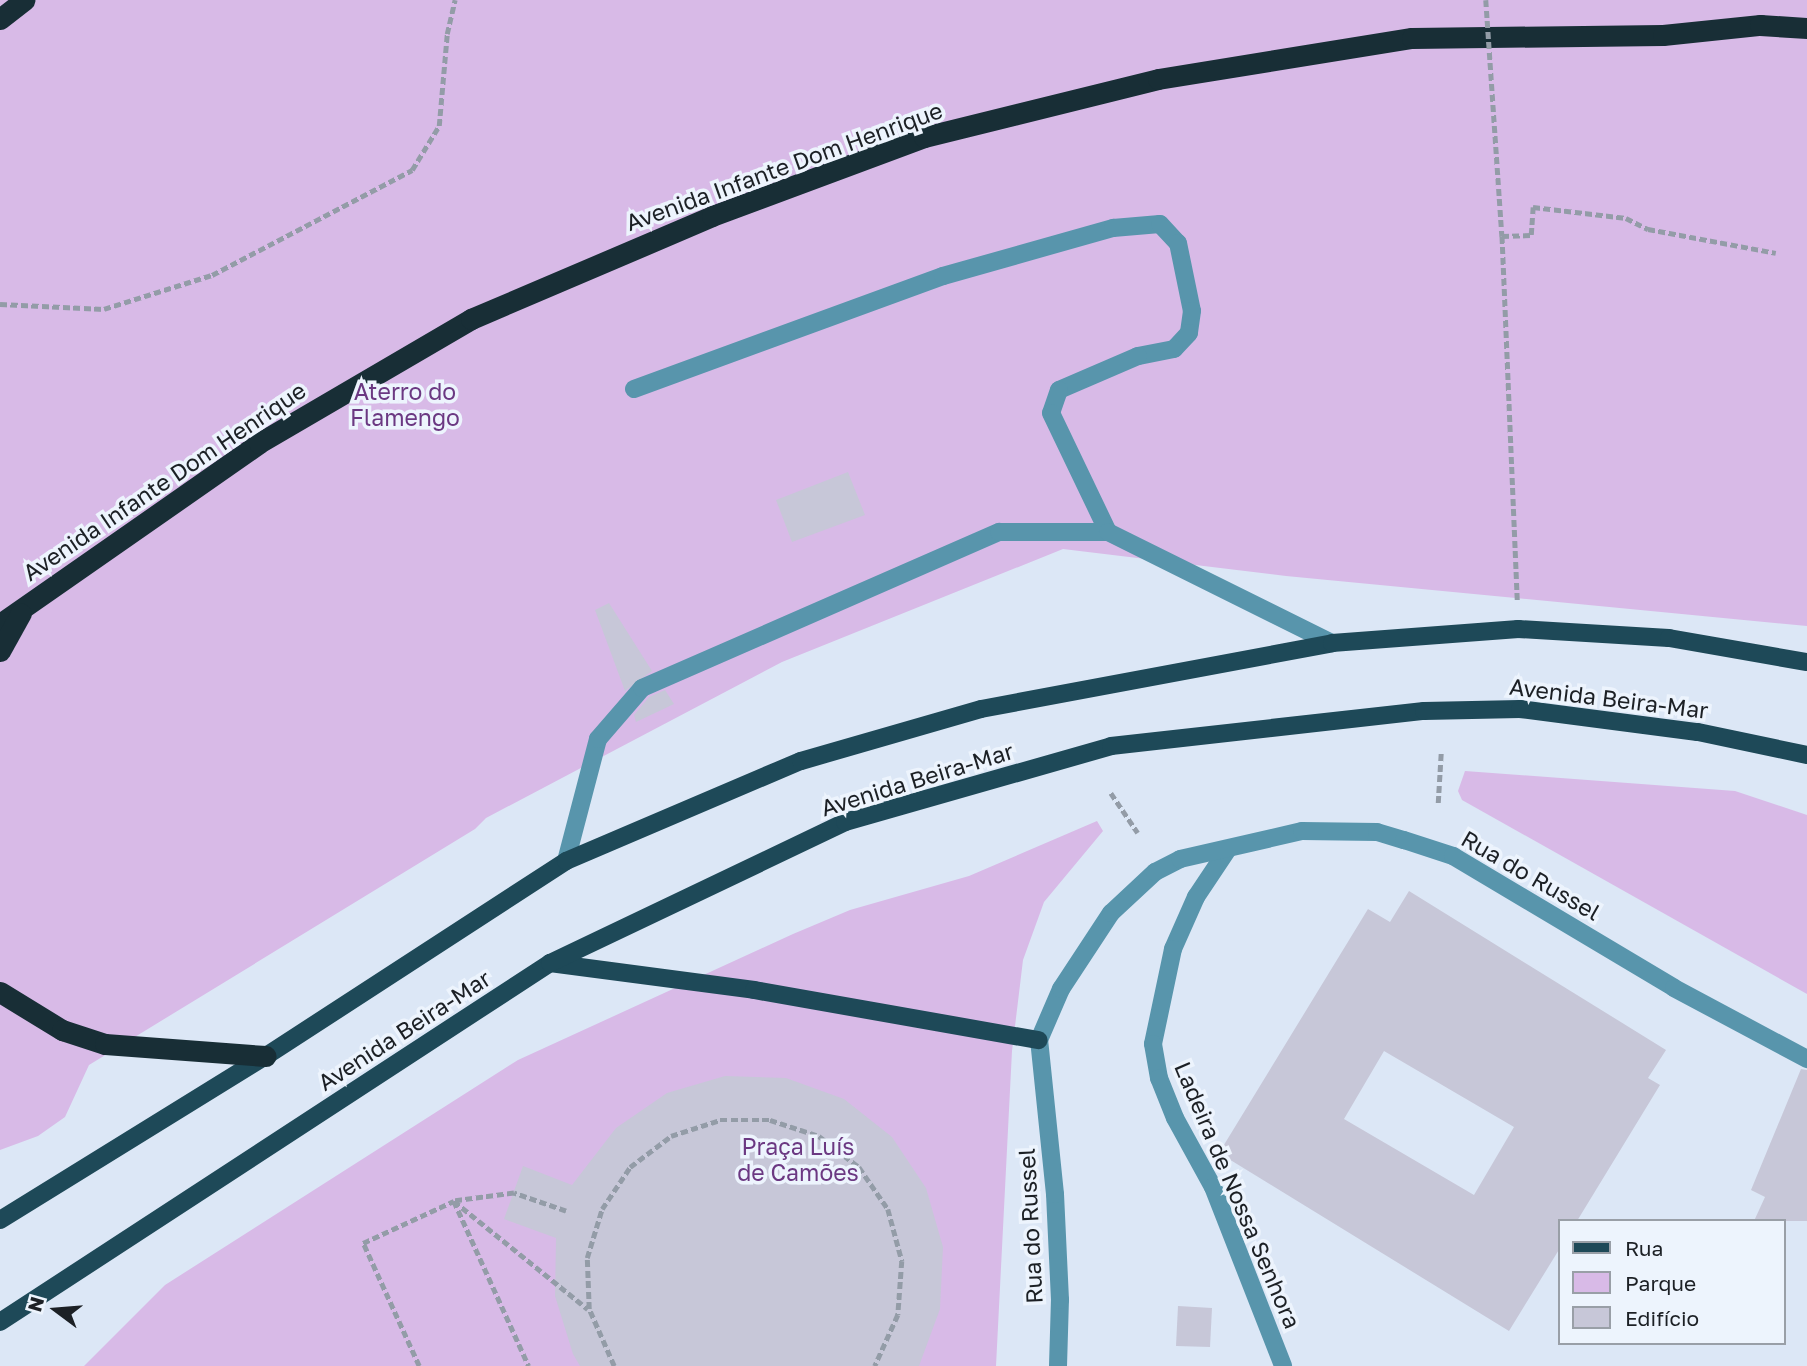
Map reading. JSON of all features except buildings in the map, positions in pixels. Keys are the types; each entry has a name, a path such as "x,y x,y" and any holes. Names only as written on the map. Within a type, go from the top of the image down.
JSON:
{"highway":[{"path":"0,19 24,0"},
{"name":"Avenida Infante Dom Henrique","path":"0,624 259,443 471,319 712,216 924,137 1158,79 1412,38 1807,28"},
{"path":"0,651 24,606"},
{"path":"0,992 62,1030 105,1044 267,1056"}],"main road":[{"name":"Avenida Beira-Mar","path":"0,1220 267,1056 566,861 801,761 968,713 1332,643 1518,629 1669,638 1807,662"},
{"name":"Avenida Beira-Mar","path":"0,1322 550,963 845,822 1111,746 1424,711 1520,709 1698,732 1807,755"},
{"path":"550,963 754,990 1039,1040"}],"street":[{"path":"634,389 943,276 1114,228 1160,223 1178,243 1192,311 1189,333 1174,349 1138,356 1059,390 1051,413 1108,531"},
{"path":"566,861 598,739 642,688 999,533 1108,531 1234,598 1332,643"},
{"name":"Rua do Russel","path":"1058,1366 1060,1300 1055,1194 1039,1040 1061,989 1111,913 1155,872 1180,859 1302,831 1377,832 1453,856 1674,988 1807,1059"},
{"name":"Ladeira de Nossa Senhora","path":"1228,849 1196,897 1173,949 1153,1044 1167,1098 1213,1187 1283,1366"}],"path":[{"path":"0,304 104,309 212,275 412,170 439,126 447,34 455,0"},
{"path":"1486,0 1502,236 1518,629"},
{"path":"1502,236 1531,234 1533,207 1626,218 1648,229 1776,253"},
{"path":"1438,803 1441,752"},
{"path":"1111,793 1138,832"},
{"path":"614,1366 589,1309 587,1258 601,1209 630,1167 683,1132 720,1120 770,1120 819,1136 859,1167 888,1209 902,1261 898,1315 875,1366"},
{"path":"419,1366 363,1243 454,1201 513,1193 566,1211"},
{"path":"454,1201 589,1309"},
{"path":"454,1201 529,1366"}],"green space":[{"name":"Aterro do Flamengo","path":"0,0 1807,0 1807,626 1286,576 1063,549 782,662 486,818 475,829 89,1065 65,1117 38,1136 0,1150"},
{"path":"1465,771 1735,791 1807,815 1807,994 1462,800 1458,791"},
{"name":"Praça Luís de Camões","path":"1097,821 1103,831 1044,902 1023,960 1012,1051 996,1366 84,1366 165,1285 518,1060 850,910 969,876"}]}
